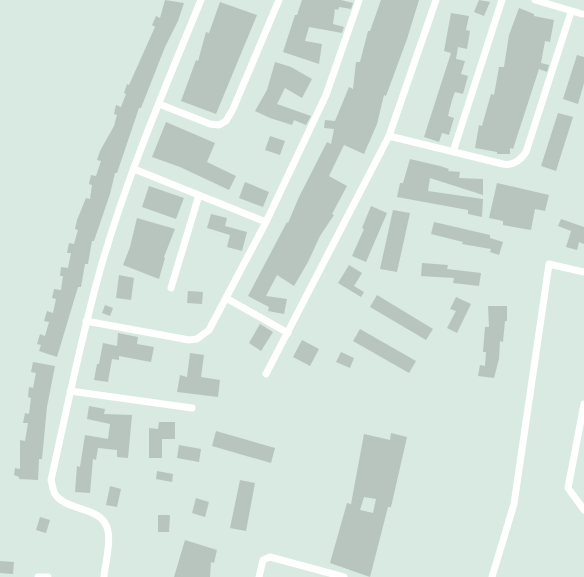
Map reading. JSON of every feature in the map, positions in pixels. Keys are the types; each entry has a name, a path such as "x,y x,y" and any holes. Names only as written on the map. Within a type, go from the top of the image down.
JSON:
{"street":[{"path":"104,577 109,533 106,523 100,516 62,501 54,493 51,480 86,321 101,266 134,169 201,0"},
{"path":"159,104 210,124 219,126 226,121 233,109 279,0"},
{"path":"86,321 189,340 197,339 209,330 266,222 326,95 359,0"},
{"path":"266,374 389,136 436,0"},
{"path":"453,152 502,0"},
{"path":"535,0 583,15"},
{"path":"389,136 508,165 522,158 526,152 571,12"},
{"path":"134,169 266,222"},
{"path":"171,288 199,195"},
{"path":"492,577 514,504 549,264 584,272"},
{"path":"226,298 288,333"},
{"path":"70,391 192,408"},
{"path":"584,404 568,488 584,510"},
{"path":"259,577 263,560 270,557 344,577"},
{"path":"38,577 48,577"}],"building":[{"path":"165,0 184,3 178,21 165,47 141,108 139,108 117,173 115,173 110,194 94,241 92,241 88,264 85,264 81,287 78,287 57,357 39,351 41,345 37,344 40,334 45,336 49,322 44,321 47,311 53,313 56,299 52,298 54,289 61,290 63,276 60,276 61,267 68,268 71,253 67,253 69,243 74,244 78,230 75,229 77,220 86,198 90,199 92,185 89,184 91,175 96,176 101,161 97,160 100,151 114,126 117,115 114,114 116,105 121,107 126,94 124,93 127,84 129,85 155,27 152,25 156,16 160,18"},
{"path":"302,0 341,0 353,3 351,9 339,7 338,10 335,9 333,24 344,27 342,33 309,27 305,41 322,44 319,64 283,52 295,15 297,15"},
{"path":"381,0 419,0 407,39 386,96 384,95 377,124 364,154 344,145 329,176 347,186 332,214 334,215 320,236 308,262 294,286 277,275 266,296 287,299 284,314 268,311 269,307 248,296 287,222 288,223 299,197 327,142 331,144 334,129 324,128 325,120 335,121 349,87 353,89 356,62 360,62 368,31 370,31"},
{"path":"479,0 490,2 484,16 474,12"},
{"path":"220,2 257,15 216,114 181,101 196,60 198,61 206,32 209,33"},
{"path":"519,8 534,14 534,16 554,20 550,42 545,41 541,63 549,65 547,72 539,69 513,149 510,148 510,154 497,154 497,152 475,148 479,125 482,126 491,94 494,95 499,67 504,67 509,35"},
{"path":"451,13 469,16 466,30 470,31 467,49 458,47 456,59 465,61 461,74 468,76 463,94 455,92 452,100 448,116 454,118 449,135 442,133 439,142 424,137 451,53 444,51"},
{"path":"577,55 584,57 584,83 578,104 563,99"},
{"path":"275,62 291,67 312,79 302,98 285,88 277,104 311,116 306,125 294,120 292,125 270,118 255,111 267,90"},
{"path":"558,113 573,117 556,171 541,166"},
{"path":"166,122 215,143 207,162 236,176 229,190 180,167 152,157"},
{"path":"270,136 285,141 280,155 265,150"},
{"path":"410,159 440,166 449,169 448,171 460,172 459,178 483,179 483,195 430,178 428,191 483,199 482,217 468,214 468,210 397,197 400,183 403,183"},
{"path":"245,182 269,192 263,207 239,198"},
{"path":"497,183 549,195 545,211 535,209 531,230 503,225 503,221 489,218"},
{"path":"149,186 184,198 176,219 142,207"},
{"path":"371,206 387,213 366,262 352,256 364,229 362,228"},
{"path":"393,210 410,213 397,272 380,269"},
{"path":"211,214 227,218 225,226 247,232 242,251 227,247 230,235 207,228"},
{"path":"137,218 175,229 164,257 159,279 123,265 130,247"},
{"path":"561,219 584,227 584,244 579,242 577,250 566,247 571,231 558,226"},
{"path":"434,222 490,235 490,238 503,242 499,255 490,252 491,249 462,244 463,242 431,234"},
{"path":"422,263 448,265 447,269 481,273 479,286 453,283 454,278 421,276"},
{"path":"349,265 362,273 354,286 364,292 361,297 338,283"},
{"path":"119,275 134,278 131,300 116,298"},
{"path":"188,291 203,292 202,304 187,303"},
{"path":"377,295 433,329 426,340 370,307"},
{"path":"456,297 471,304 457,333 447,328 456,311 450,309"},
{"path":"105,305 113,308 110,316 102,313"},
{"path":"488,306 507,306 507,321 505,321 503,342 500,341 499,359 494,378 478,376 480,365 485,366 486,352 483,352 485,327 489,327"},
{"path":"260,324 273,332 261,351 249,343"},
{"path":"360,329 416,361 409,373 353,341"},
{"path":"118,333 138,337 137,344 154,347 151,362 119,356 119,360 112,359 108,382 94,380 103,343 117,346"},
{"path":"302,340 319,349 310,366 293,357"},
{"path":"341,352 354,358 350,368 336,362"},
{"path":"190,353 204,355 201,377 220,380 218,397 177,392 180,375 187,377"},
{"path":"33,362 55,366 47,407 42,459 39,459 38,480 19,479 19,477 14,475 15,468 20,469 20,440 25,441 28,423 23,423 25,413 29,414 31,398 28,397 29,387 33,388 36,373 31,372"},
{"path":"89,406 105,409 104,414 132,415 128,458 117,457 117,450 98,448 96,460 93,459 90,493 75,492 77,466 80,467 85,435 108,439 110,424 87,419"},
{"path":"159,422 175,422 175,439 162,439 162,458 149,458 149,428 158,429"},
{"path":"216,431 275,448 271,463 212,446"},
{"path":"391,433 407,437 391,507 388,507 370,577 330,563 347,503 351,504 364,434 390,440","holes":["364,497 376,499 373,513 360,510"]},
{"path":"179,445 201,449 199,462 177,458"},
{"path":"157,471 173,474 172,482 156,479"},
{"path":"240,480 255,483 246,531 230,528"},
{"path":"110,486 121,489 117,507 106,505"},
{"path":"196,498 209,502 205,517 192,513"},
{"path":"158,515 170,515 169,532 158,532"},
{"path":"40,517 50,520 46,533 36,530"},
{"path":"185,540 217,550 214,563 211,562 210,577 174,577"},
{"path":"0,561 14,562 13,574 0,573"}]}
